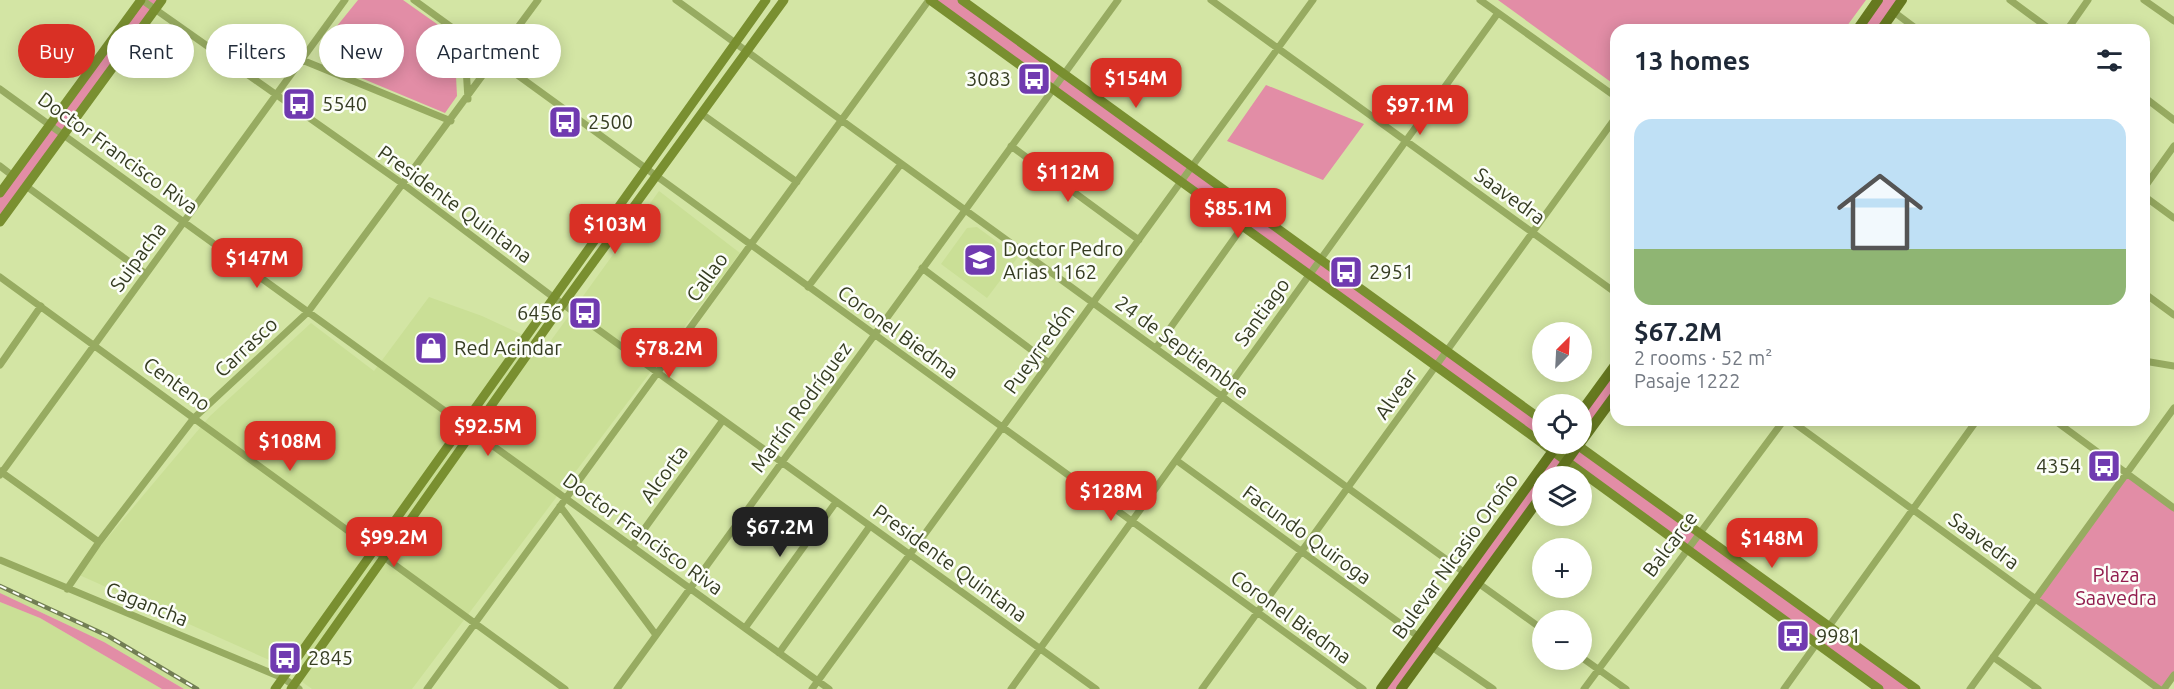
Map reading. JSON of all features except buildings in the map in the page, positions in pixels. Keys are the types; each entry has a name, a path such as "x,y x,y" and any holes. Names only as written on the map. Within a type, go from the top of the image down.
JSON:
{"main road":[{"path":"0,193 141,0"},
{"path":"0,222 162,0"},
{"path":"275,689 766,0"},
{"path":"294,688 563,304 784,0"},
{"path":"930,0 1532,436"},
{"path":"962,0 1532,413"},
{"path":"1861,24 1878,0"},
{"path":"1885,24 1902,0"},
{"path":"1592,397 1610,372"},
{"path":"1592,426 1610,402"},
{"name":"Bulevar Nicasio Oroño","path":"1381,689 1552,454"},
{"path":"1561,454 1567,461 1687,550 1879,689"},
{"path":"1563,466 1572,454"},
{"path":"1592,454 1916,689"},
{"name":"Bulevar Nicasio Oroño","path":"1401,689 1532,509"}],"street":[{"name":"Presidente Quintana","path":"141,0 403,184 553,297 1096,689"},
{"name":"Suipacha","path":"307,53 345,0"},
{"name":"Coronel Biedma","path":"414,0 448,24"},
{"name":"Carrasco","path":"521,24 538,0"},
{"name":"24 de Septiembre","path":"676,0 1465,573"},
{"name":"Callao","path":"427,689 930,0"},
{"name":"Martín Rodríguez","path":"617,689 1118,0"},
{"name":"Saavedra","path":"1211,0 1610,289"},
{"name":"Pueyrredón","path":"812,689 1313,0"},
{"path":"1480,0 1610,93"},
{"path":"2010,0 2043,24"},
{"path":"2071,24 2088,0"},
{"path":"2144,0 2174,21"},
{"path":"1894,12 1910,24"},
{"name":"Santiago","path":"1011,689 1498,13"},
{"path":"307,62 451,121"},
{"name":"Suipacha","path":"1,473 289,78"},
{"path":"467,78 468,99"},
{"name":"Carrasco","path":"67,589 99,542 194,418 308,312 483,78"},
{"name":"Coronel Biedma","path":"524,78 873,335 1363,689"},
{"name":"Doctor Francisco Riva","path":"0,88 829,689"},
{"path":"2150,102 2174,120"},
{"path":"702,114 797,182"},
{"name":"Alvear","path":"1202,689 1610,125"},
{"path":"1011,146 1138,240"},
{"path":"2150,180 2174,146"},
{"path":"808,287 901,164"},
{"path":"0,166 13,176"},
{"path":"27,186 146,274"},
{"path":"2150,200 2174,218"},
{"path":"1156,348 1243,226"},
{"path":"922,268 1049,363"},
{"name":"Centeno","path":"0,277 565,689"},
{"path":"2150,297 2174,315"},
{"path":"0,365 41,306"},
{"path":"2150,362 2174,366"},
{"path":"1970,689 2173,410"},
{"name":"Alcorta","path":"632,546 723,420"},
{"name":"Balcarce","path":"1584,689 1780,426"},
{"name":"Saavedra","path":"1798,426 2159,689"},
{"path":"1784,689 1973,426"},
{"path":"2062,426 2174,508"},
{"name":"Facundo Quiroga","path":"1176,460 1419,637"},
{"path":"1,473 99,542"},
{"path":"745,628 836,502"},
{"path":"560,507 656,635"},
{"path":"779,653 870,526"},
{"name":"Cagancha","path":"0,560 283,678 294,688"},
{"path":"1478,583 1532,622"},
{"path":"1432,646 1493,689"},
{"path":"1993,657 2038,689"},
{"path":"1592,665 1626,689"},
{"path":"2164,689 2174,675"}],"shaded area":[{"path":"659,191 740,253 412,689 312,689 276,663 77,574 210,416 311,323 374,371 429,297 482,316 547,346"},
{"name":"Doctor Pedro Arias 1162","path":"977,227 1018,257 987,298 941,264 967,228"},
{"path":"0,584 101,630 201,689 184,689 104,642 0,593"},
{"path":"0,602 40,618 162,689 0,689"}],"green space":[{"path":"141,0 162,0 144,24 123,24"},
{"path":"358,0 403,0 437,24 416,24 416,78 456,78 457,96 445,113 361,78 404,78 404,24 339,24"},
{"path":"930,0 962,0 1532,413 1532,436"},
{"path":"1498,0 1866,0 1848,24 1610,24 1610,81"},
{"path":"1878,0 1902,0 1885,24 1861,24"},
{"path":"107,47 107,75 0,222 0,193 84,78 95,78 95,63"},
{"path":"1266,85 1364,124 1323,180 1227,141"},
{"path":"1610,371 1610,401 1592,426 1592,396"},
{"path":"1552,454 1557,454 1567,461 1563,466 1543,466"},
{"path":"1572,454 1589,454 1916,689 1879,689 1592,479 1592,466 1574,466 1567,461"},
{"name":"Plaza Saavedra","path":"2126,474 2174,508 2174,675 2164,689 2035,599"},
{"path":"1532,481 1532,509 1401,689 1381,689"},
{"path":"0,593 104,642 184,689 162,689 40,618 0,602"}],"railway":[{"path":"0,586 108,636 197,689"}],"place":[{"name":"3083","path":"1034,79"},
{"name":"5540","path":"299,104"},
{"name":"2500","path":"565,122"},
{"name":"Doctor Pedro Arias 1162","path":"980,260"},
{"name":"2951","path":"1346,272"},
{"name":"6456","path":"585,313"},
{"name":"Red Acindar","path":"431,348"},
{"name":"4354","path":"2104,466"},
{"name":"9981","path":"1793,636"},
{"name":"2845","path":"285,658"}]}
